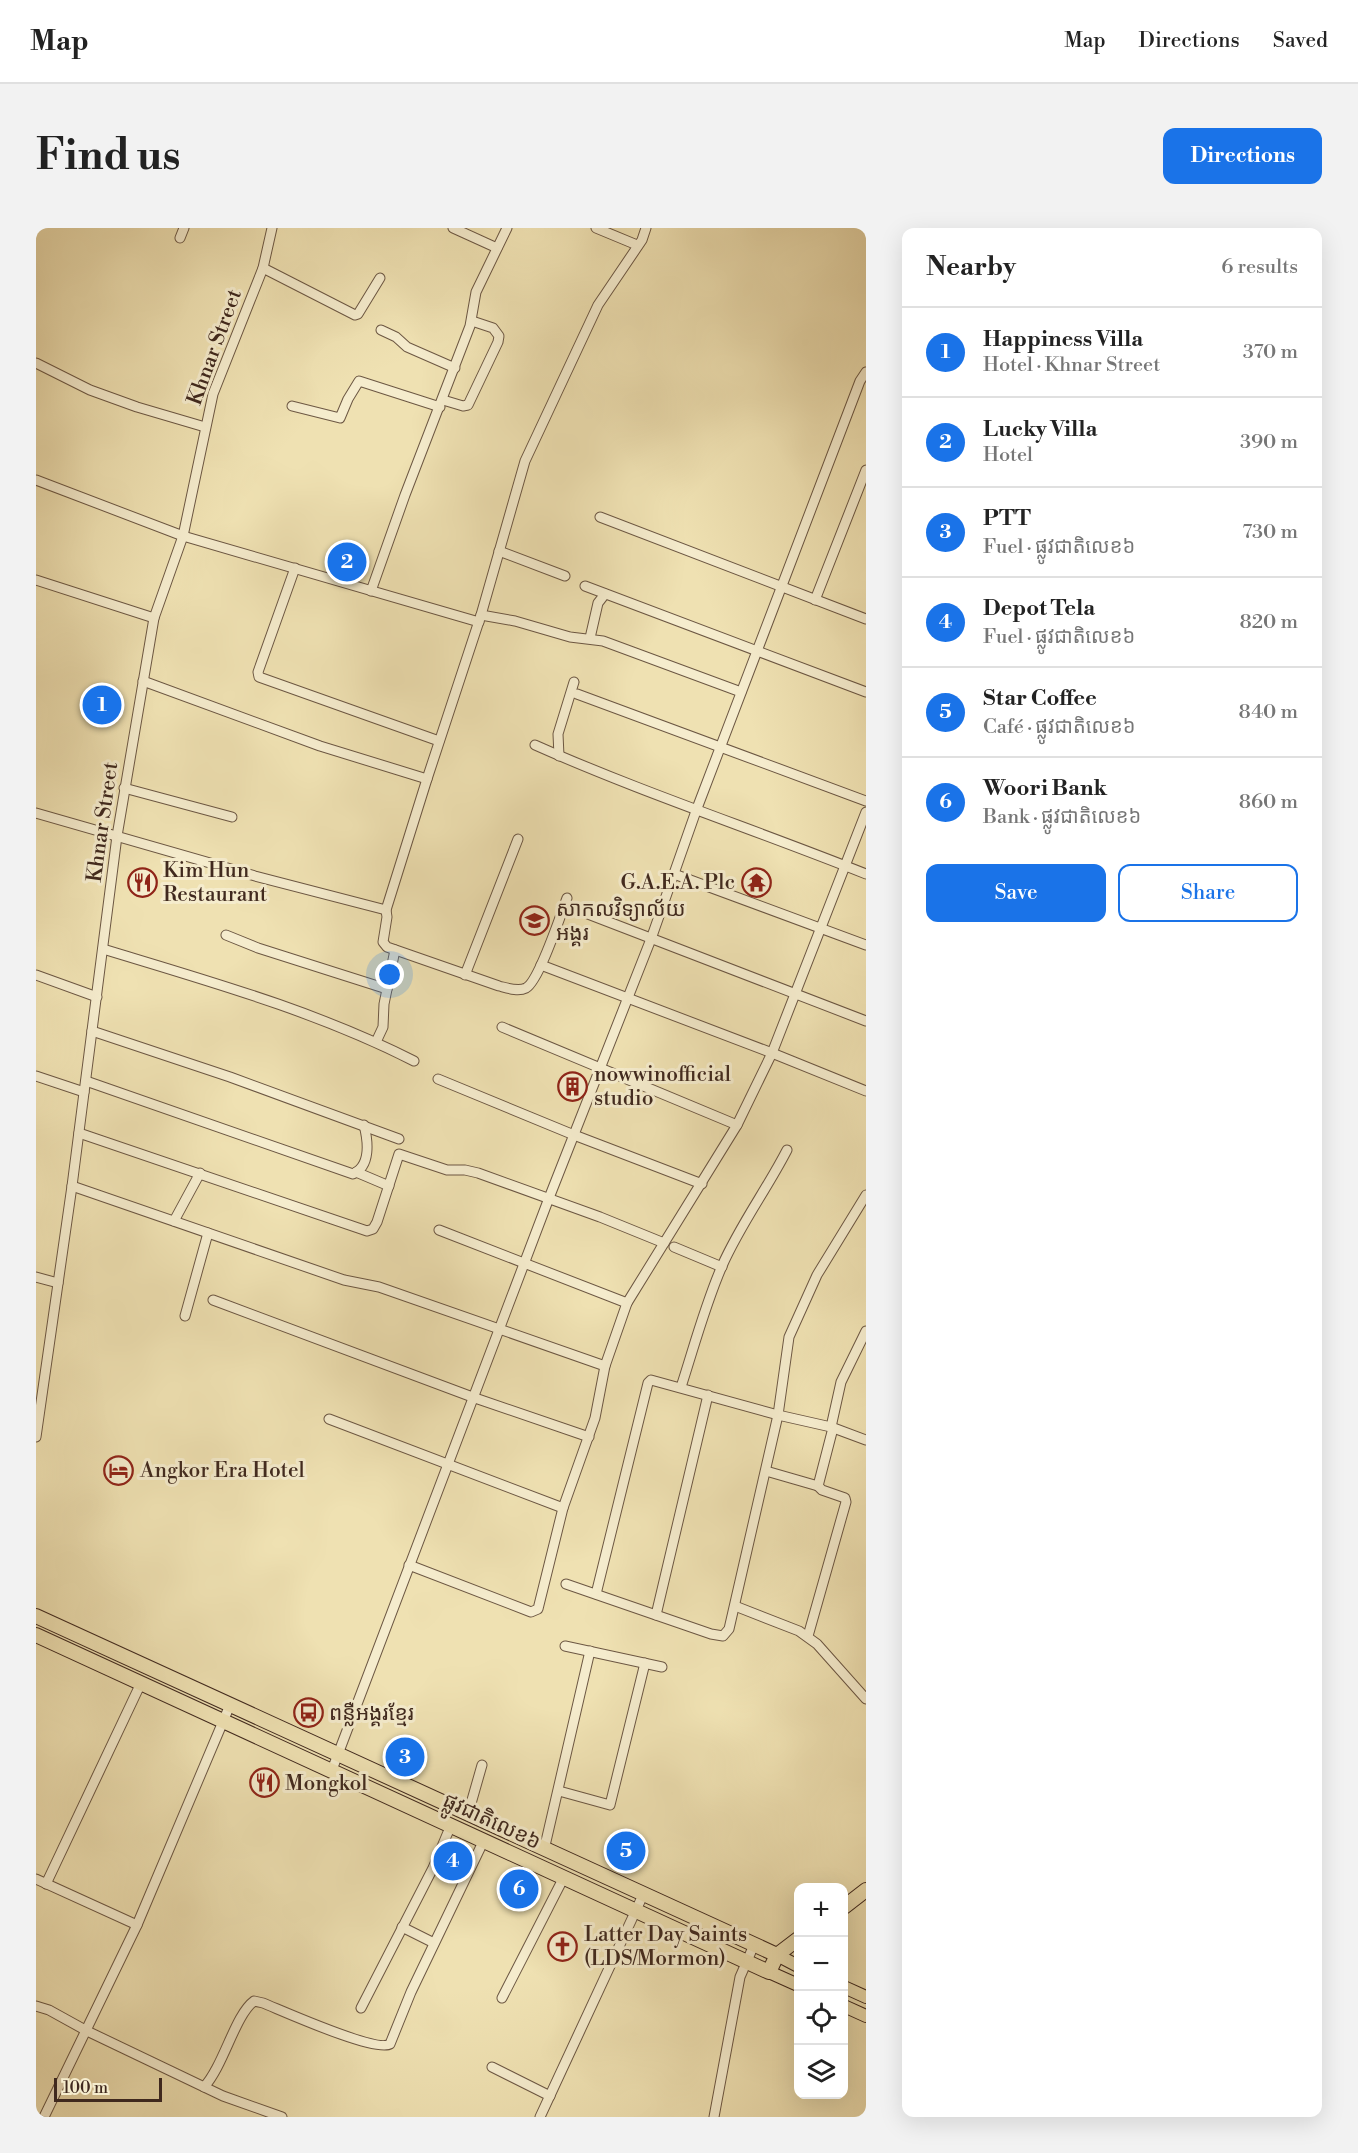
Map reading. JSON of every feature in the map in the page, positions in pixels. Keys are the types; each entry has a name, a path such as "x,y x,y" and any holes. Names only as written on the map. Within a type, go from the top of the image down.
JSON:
{"highway":[{"name":"ផ្លូវជាតិលេខ៦","path":"36,1616 777,1955"},
{"name":"ផ្លូវជាតិលេខ៦","path":"36,1635 769,1971"},
{"path":"848,1903 866,1890"},
{"path":"769,1971 777,1955 794,1942"}],"main road":[{"name":"ផ្លូវជាតិលេខ៦","path":"777,1955 794,1964"},
{"name":"ផ្លូវជាតិលេខ៦","path":"769,1971 794,1983"},
{"path":"848,1989 866,1997"},
{"path":"848,2008 866,2016"}],"street":[{"path":"180,238 184,228"},
{"name":"Khnar Street","path":"36,1437 40,1373 58,1283 72,1186 117,836 154,618 183,536 213,394 263,268 272,228"},
{"path":"453,228 497,248"},
{"path":"371,591 472,321 476,292 507,228"},
{"path":"596,228 637,245"},
{"path":"567,898 541,965 532,984 524,989 516,990 499,986 465,975 386,947 383,942 386,910 480,619 525,461 598,304 642,240 646,228"},
{"path":"263,268 355,315 358,314 380,278"},
{"path":"292,406 340,418 359,381 441,403 468,405 499,336 493,328 472,321"},
{"path":"381,330 396,337 412,350 455,368"},
{"path":"36,363 90,390 205,427"},
{"path":"332,1770 549,1198 651,939 696,811 757,650 856,392 866,374"},
{"path":"815,600 866,470"},
{"path":"36,480 183,536 371,591 480,619 515,621 570,637 603,641 741,692"},
{"path":"600,517 866,619"},
{"path":"500,551 565,576"},
{"path":"296,568 258,672 259,677 439,741"},
{"path":"36,580 154,618"},
{"path":"585,586 866,692"},
{"path":"590,639 598,603 605,594"},
{"path":"143,681 320,746 427,779"},
{"path":"559,756 558,734 574,682"},
{"path":"577,694 866,801"},
{"path":"535,745 696,811 866,874"},
{"path":"124,788 232,817"},
{"path":"409,1565 531,1612 536,1611 563,1508 595,1418 604,1366 627,1303 737,1125 772,1053 866,812"},
{"path":"36,813 255,876 386,910"},
{"path":"465,975 518,839"},
{"path":"674,874 866,945"},
{"path":"588,914 866,1021"},
{"path":"226,935 258,948 387,989"},
{"path":"103,950 309,1015 376,1041 414,1061"},
{"path":"376,1041 382,1027 395,950"},
{"path":"541,965 866,1091"},
{"path":"36,975 97,997"},
{"path":"502,1027 737,1125"},
{"path":"92,1031 230,1077 399,1139"},
{"path":"36,1076 84,1092"},
{"path":"438,1079 702,1184"},
{"path":"86,1081 353,1174 362,1166 368,1146 364,1125"},
{"path":"79,1133 367,1231 373,1229 377,1222 399,1154 447,1170 478,1173 664,1243"},
{"path":"681,1388 722,1267 787,1150"},
{"path":"356,1172 389,1186"},
{"path":"174,1221 200,1173"},
{"path":"72,1186 344,1280 379,1287 604,1366"},
{"path":"566,1584 723,1636 729,1629 778,1415 789,1337 818,1275 866,1195"},
{"path":"439,1230 627,1303"},
{"path":"185,1316 208,1233"},
{"path":"674,1247 722,1267"},
{"path":"36,1277 58,1283"},
{"path":"213,1300 474,1398 589,1437"},
{"path":"818,1486 841,1382 866,1331"},
{"path":"596,1594 648,1383 651,1380 778,1415 832,1427 866,1440"},
{"path":"656,1615 708,1395"},
{"path":"329,1419 563,1508"},
{"path":"766,1471 818,1486 822,1490 845,1498 846,1502 808,1636"},
{"path":"735,1606 808,1636 866,1700"},
{"path":"565,1646 662,1667"},
{"path":"544,1850 590,1651"},
{"path":"559,1791 610,1805 645,1663"},
{"path":"46,1884 141,1683"},
{"path":"44,2117 136,1925 230,1706"},
{"path":"468,1814 482,1765"},
{"path":"361,2008 433,1868 451,1825"},
{"path":"204,2087 212,2079 242,2016 254,2001 349,2038 386,2046 390,2044 434,1943 483,1840"},
{"path":"502,1998 564,1877"},
{"path":"36,1879 136,1925"},
{"path":"540,2117 644,1895"},
{"path":"402,1927 434,1943"},
{"path":"714,2117 740,1977 754,1945"},
{"path":"36,2006 49,2010 87,2031 223,2096 282,2117"},
{"path":"492,2067 550,2096"}],"place":[{"name":"Lucky Villa","path":"347,562"},
{"name":"Happiness Villa","path":"102,705"},
{"name":"Kim Hun Restaurant","path":"142,882"},
{"name":"G.A.E.A. Plc","path":"756,882"},
{"name":"សាកលវិទ្យាល័យ អង្គរ","path":"535,921"},
{"name":"nowwinofficial studio","path":"573,1086"},
{"name":"Angkor Era Hotel","path":"119,1470"},
{"name":"ពន្លឺអង្គរខ្មែរ","path":"308,1713"},
{"name":"PTT","path":"405,1757"},
{"name":"Mongkol","path":"264,1783"},
{"name":"Star Coffee","path":"626,1851"},
{"name":"Depot Tela","path":"453,1861"},
{"name":"Woori Bank","path":"519,1889"},
{"name":"Latter Day Saints (LDS/Mormon)","path":"563,1946"}]}
